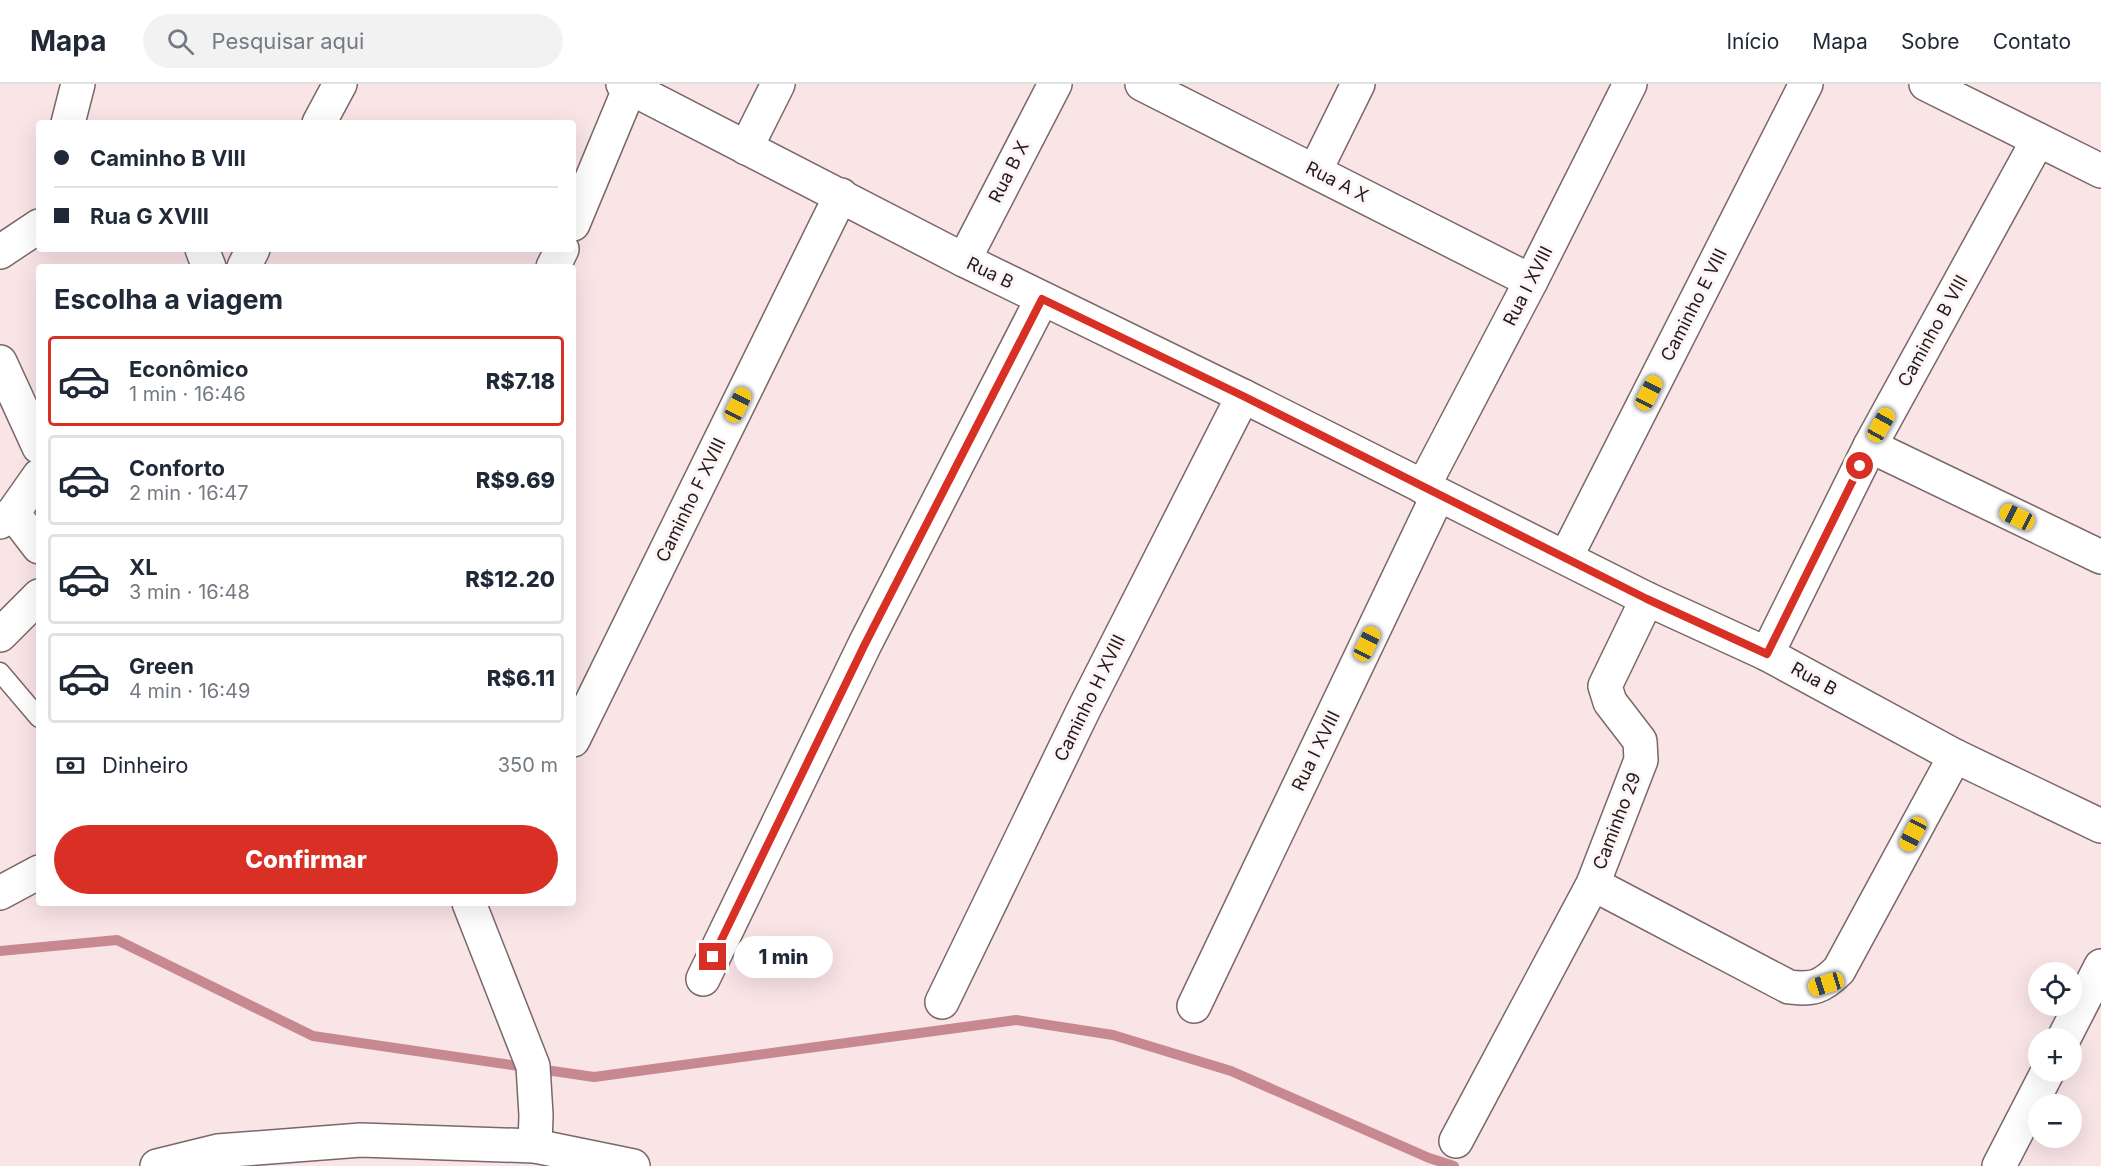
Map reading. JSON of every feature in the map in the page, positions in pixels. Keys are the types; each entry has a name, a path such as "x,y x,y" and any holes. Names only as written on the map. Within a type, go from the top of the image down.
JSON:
{"street":[{"path":"69,120 78,84"},
{"path":"321,120 340,84"},
{"path":"746,147 778,84"},
{"name":"Rua B X","path":"964,260 1055,84"},
{"name":"Rua A X","path":"1142,84 1531,281"},
{"path":"1315,171 1358,84"},
{"name":"Rua I XVIII","path":"1194,1005 1431,491 1531,281 1630,84"},
{"name":"Caminho E VIII","path":"1566,557 1806,84"},
{"path":"1926,84 2101,171"},
{"path":"576,216 627,86"},
{"name":"Rua B","path":"627,86 964,260 1243,396 1647,599 1767,654 1955,756 2101,826"},
{"name":"Caminho B VIII","path":"1767,654 1870,446 2038,140"},
{"name":"Caminho F XVIII","path":"576,734 841,195"},
{"path":"0,252 36,228"},
{"path":"703,978 865,644 1042,299"},
{"path":"0,362 36,440"},
{"name":"Caminho H XVIII","path":"942,1002 1084,708 1243,396"},
{"path":"1870,446 2101,557"},
{"path":"36,480 7,517 36,544"},
{"path":"0,635 36,599"},
{"name":"Caminho 29","path":"1456,1141 1593,884 1641,760 1640,741 1610,702 1605,686 1647,599"},
{"name":"Caminho 29","path":"1593,884 1789,987 1806,989 1826,984 1839,970 1955,756"},
{"path":"0,893 36,874"},
{"path":"473,906 533,1066 535,1130"},
{"path":"2069,1028 2101,966"},
{"path":"1999,1166 2042,1082"},
{"path":"158,1166 218,1151 361,1140 460,1155 535,1130 633,1166"}],"lane":[{"path":"0,672 36,714"}],"waterway":[{"path":"0,951 117,940 313,1036 594,1077 1016,1020 1113,1035 1231,1071 1429,1158 1454,1166"}],"route":[{"path":"713,957 865,644 1042,299 1243,396 1647,599 1767,654 1860,466"}]}
